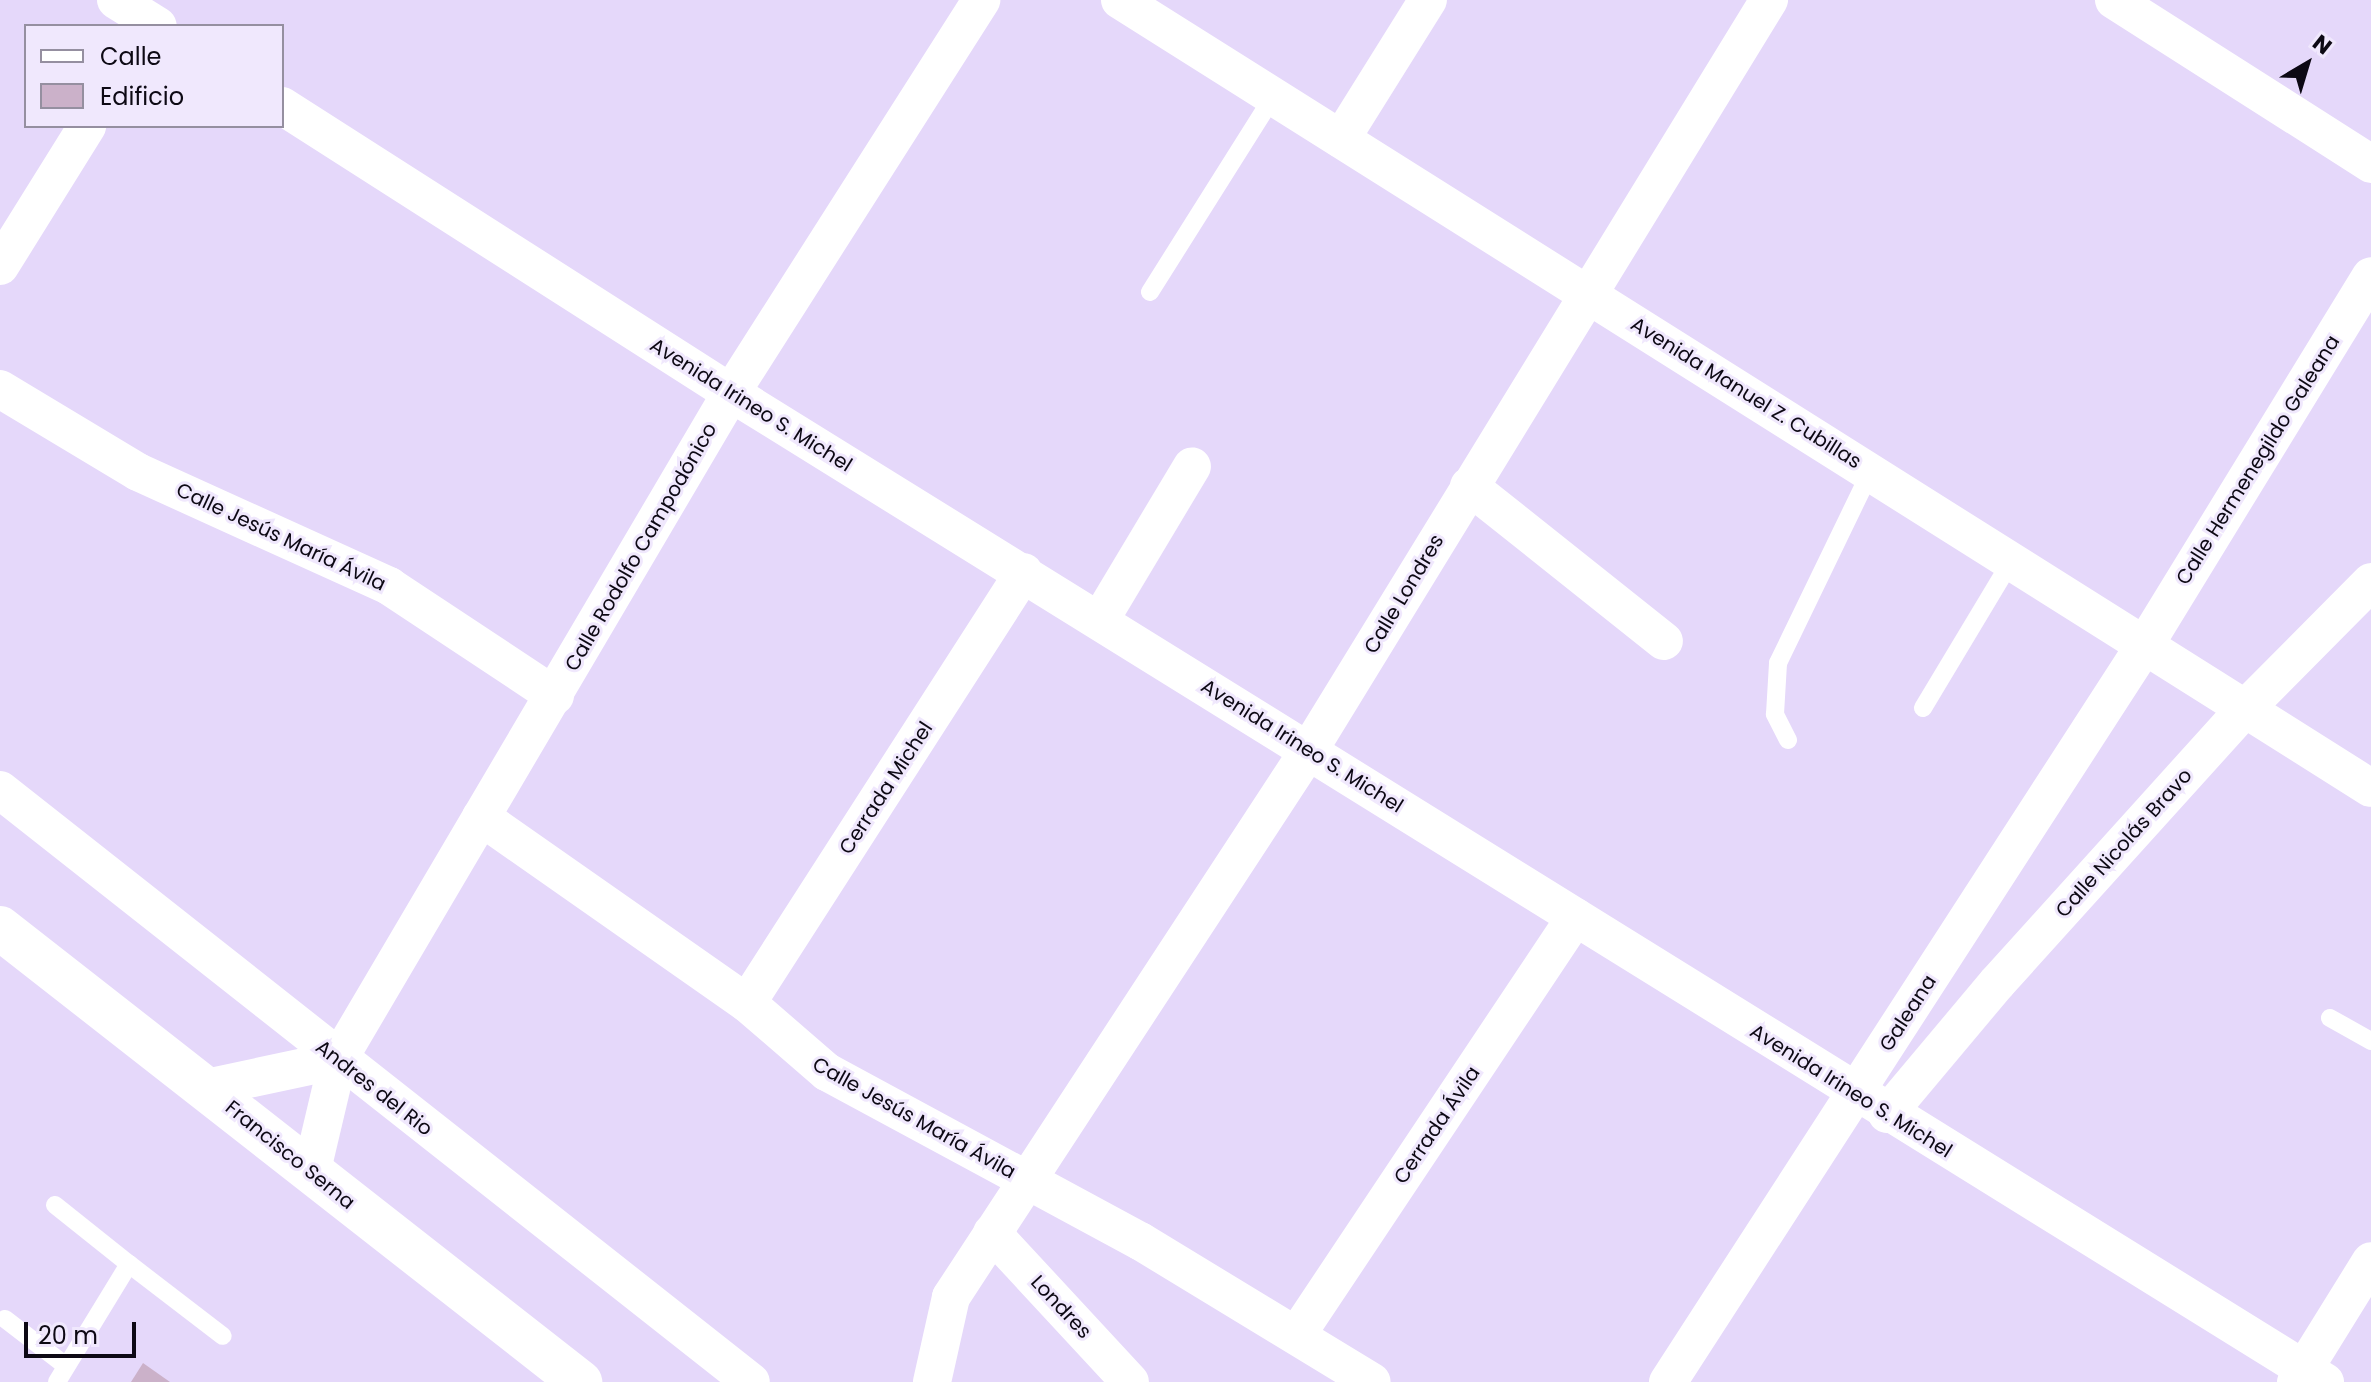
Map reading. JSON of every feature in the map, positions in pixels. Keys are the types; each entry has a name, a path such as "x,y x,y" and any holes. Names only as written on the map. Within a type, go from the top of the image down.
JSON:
{"main road":[{"name":"Francisco Serna","path":"0,928 580,1382"}],"street":[{"path":"116,0 155,18"},
{"name":"Calle Rodolfo Campodónico","path":"311,1174 338,1060 731,393 981,0"},
{"name":"Avenida Manuel Z. Cubillas","path":"1120,0 2146,643 2371,788"},
{"path":"1341,139 1428,0"},
{"name":"Calle Londres","path":"932,1382 951,1297 1309,750 1769,0"},
{"path":"2114,0 2371,164"},
{"name":"Avenida Irineo S. Michel","path":"284,107 731,393 1024,572 2309,1378"},
{"path":"0,266 86,128"},
{"name":"Calle Hermenegildo Galeana","path":"2146,643 2371,276"},
{"name":"Calle Jesús María Ávila","path":"0,389 138,472 389,586 555,696"},
{"path":"1100,620 1192,466"},
{"path":"1469,486 1664,641"},
{"name":"Cerrada Michel","path":"747,1003 1024,572"},
{"name":"Calle Nicolás Bravo","path":"1872,1104 2245,709 2371,582"},
{"name":"Galeana","path":"1668,1382 1872,1104 2146,643"},
{"name":"Andres del Rio","path":"0,790 338,1060 751,1382"},
{"name":"Calle Jesús María Ávila","path":"481,817 747,1003 827,1072 1298,1333 1372,1382"},
{"name":"Cerrada Ávila","path":"1298,1333 1575,917"},
{"path":"206,1088 338,1060"},
{"name":"Londres","path":"992,1233 1130,1382"},
{"path":"2309,1378 2371,1261"}],"lane":[{"path":"1150,292 1273,97"},
{"path":"1788,740 1775,714 1778,663 1871,471"},
{"path":"1923,708 2012,560"},
{"path":"2330,1018 2371,1041"},
{"path":"55,1205 223,1336"},
{"path":"5,1319 62,1374 129,1264"}],"building":[{"path":"143,1363 170,1382 131,1382"}]}
